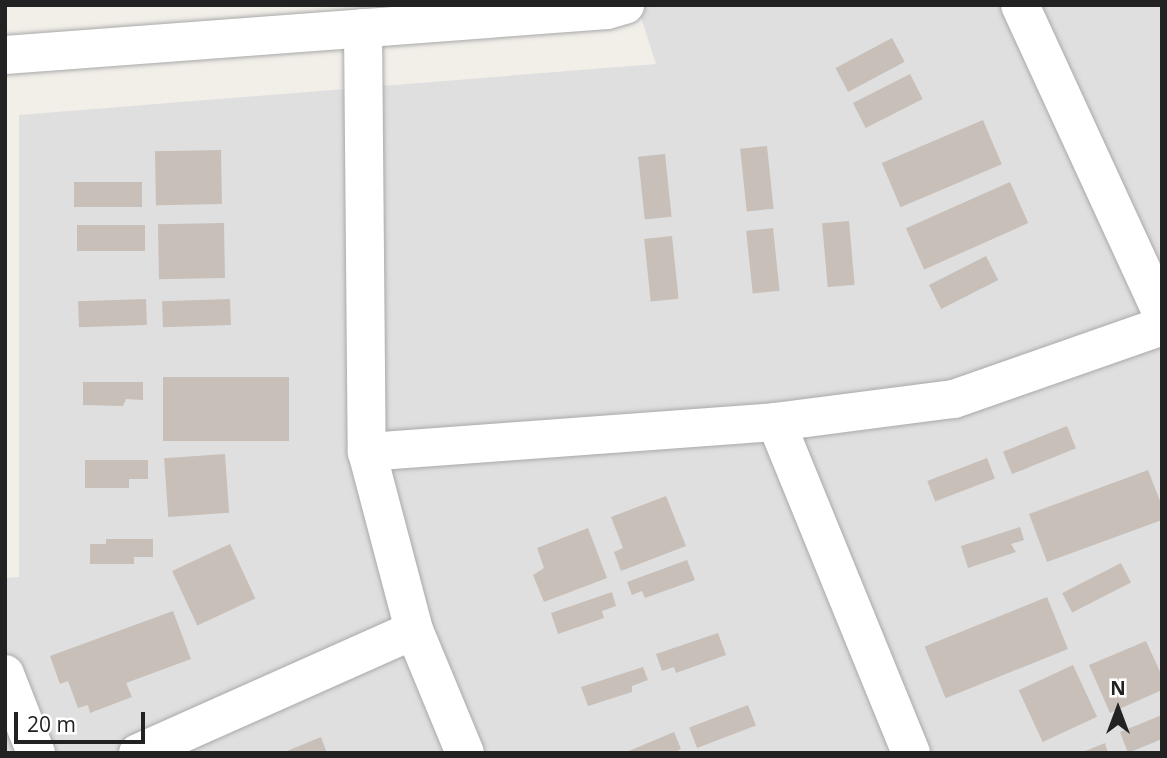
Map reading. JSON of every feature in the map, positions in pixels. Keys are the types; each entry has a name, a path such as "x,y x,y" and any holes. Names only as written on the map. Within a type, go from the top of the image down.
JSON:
{"street":[{"path":"1020,5 1162,314"},
{"path":"5,55 612,7"},
{"path":"363,28 367,452 414,630 465,753"},
{"path":"367,452 776,422 954,399 1162,326"},
{"path":"776,422 911,753"},
{"path":"138,753 414,630"},
{"path":"5,674 36,753"}],"shaded area":[{"path":"637,5 1162,5 1162,753 5,753 5,578 19,577 19,115 656,64"}],"building":[{"path":"892,38 905,62 848,92 835,68"},
{"path":"910,74 923,99 866,128 853,103"},
{"path":"983,120 1002,164 900,207 882,163"},
{"path":"767,146 774,209 747,211 740,149"},
{"path":"221,150 222,204 156,205 155,151"},
{"path":"665,154 672,217 645,219 638,157"},
{"path":"74,182 142,182 142,207 74,207"},
{"path":"1010,182 1028,223 924,269 906,228"},
{"path":"849,221 855,285 828,287 822,223"},
{"path":"224,223 225,278 159,279 158,224"},
{"path":"77,225 145,225 145,251 77,251"},
{"path":"773,228 780,291 753,293 746,231"},
{"path":"672,236 679,299 651,302 644,239"},
{"path":"986,256 998,280 941,309 929,285"},
{"path":"146,299 147,325 79,327 78,301"},
{"path":"230,299 231,325 163,327 162,301"},
{"path":"163,377 289,377 289,441 163,441"},
{"path":"83,382 143,382 143,400 126,399 123,406 83,405"},
{"path":"1067,426 1076,448 1012,474 1003,452"},
{"path":"225,454 229,513 168,517 164,458"},
{"path":"987,458 995,479 935,501 927,481"},
{"path":"85,460 148,460 148,479 129,479 129,488 85,488"},
{"path":"1148,470 1162,506 1162,520 1047,562 1029,514"},
{"path":"666,496 686,546 621,571 614,552 623,548 611,517"},
{"path":"1020,527 1024,540 1011,544 1016,552 968,568 961,546"},
{"path":"588,528 607,578 544,602 533,575 544,568 537,548"},
{"path":"106,539 153,539 153,557 134,557 134,564 90,564 90,544 106,544"},
{"path":"230,544 255,598 197,625 172,571"},
{"path":"687,560 695,580 645,598 642,591 632,595 627,582"},
{"path":"1121,563 1131,583 1072,613 1062,593"},
{"path":"612,592 616,606 602,611 604,618 558,634 551,613"},
{"path":"1047,597 1068,649 946,698 925,646"},
{"path":"173,611 191,659 126,683 132,697 90,713 88,705 78,708 68,681 60,684 50,656"},
{"path":"718,633 726,655 676,673 674,667 662,671 656,654"},
{"path":"1146,641 1162,676 1162,690 1110,713 1089,665"},
{"path":"1073,665 1097,717 1043,742 1019,690"},
{"path":"643,667 648,680 632,686 632,692 588,706 581,687"},
{"path":"748,705 756,726 697,748 689,728"},
{"path":"1162,715 1162,739 1128,753 1120,732"},
{"path":"674,732 681,749 673,753 624,753"},
{"path":"321,737 327,753 282,753"},
{"path":"1105,743 1108,753 1080,753"}]}
